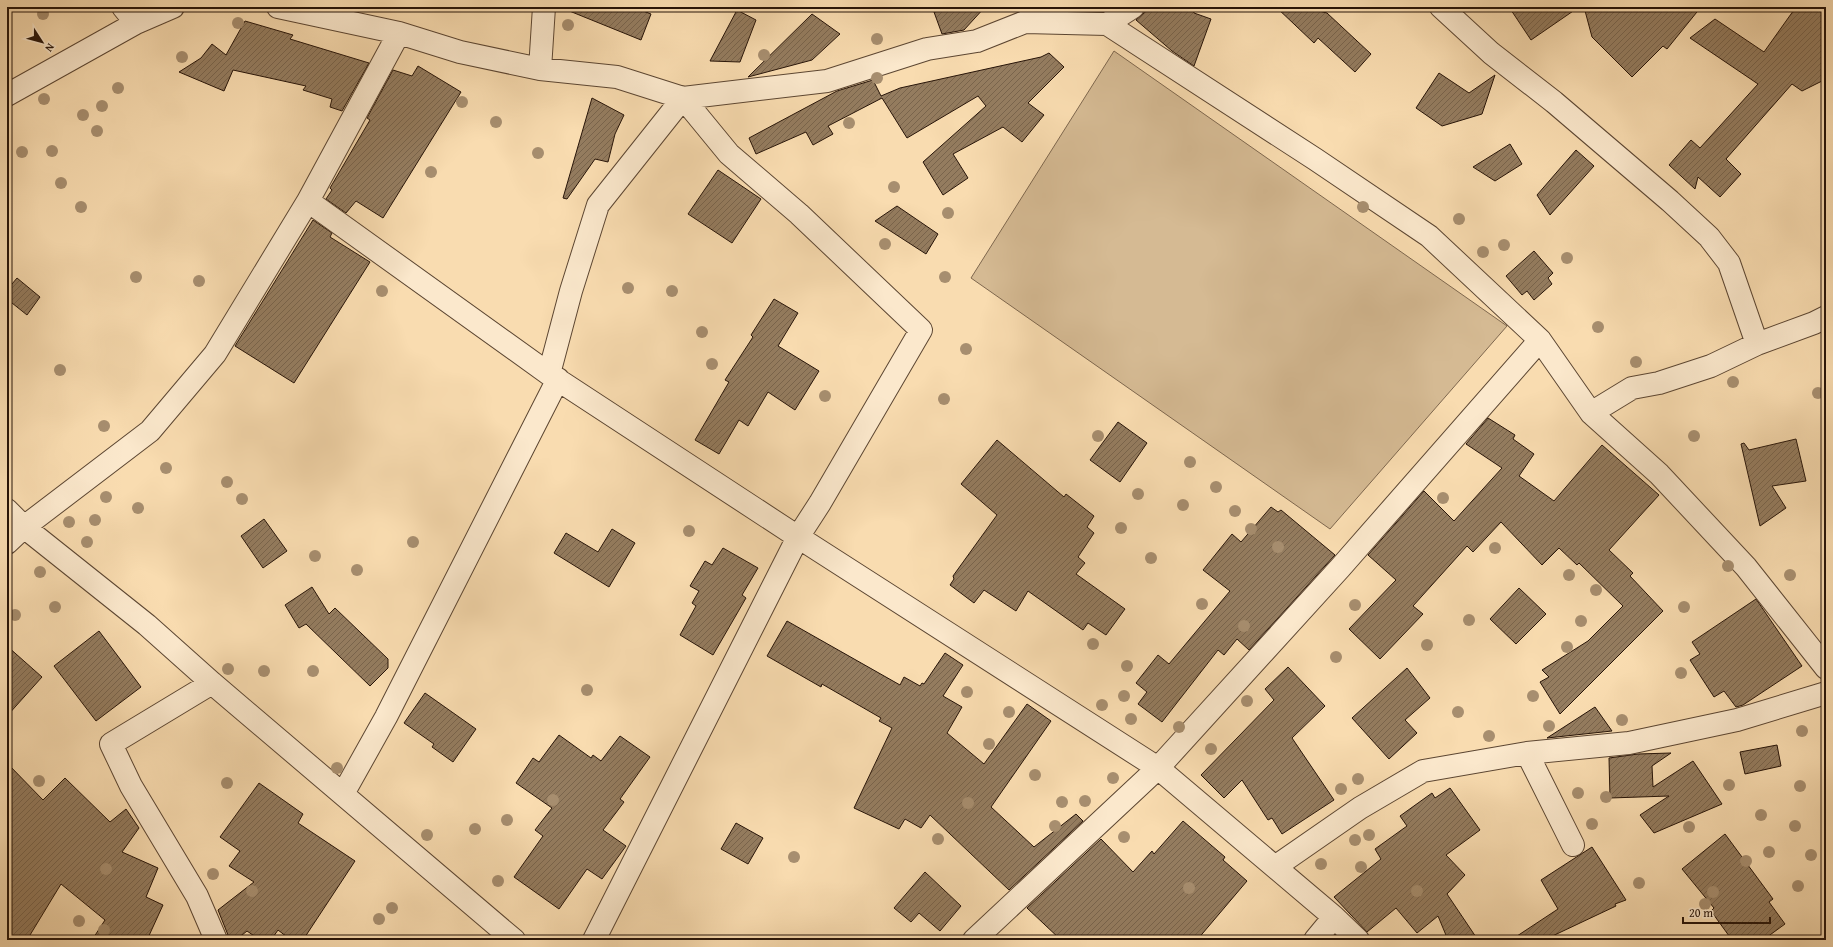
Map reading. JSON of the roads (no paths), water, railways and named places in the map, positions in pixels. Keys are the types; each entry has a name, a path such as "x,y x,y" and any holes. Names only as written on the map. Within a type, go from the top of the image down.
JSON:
{"street":[{"path":"7,95 130,15 173,7"},
{"path":"278,7 399,33 460,52 540,69 617,77 683,98 827,81 927,50 977,41 1021,14 1107,24 1309,155 1429,236 1540,340 1591,413 1659,474 1746,567 1826,668"},
{"path":"540,69 544,7"},
{"path":"1107,24 1133,7"},
{"path":"1441,7 1491,53 1554,102 1664,196 1708,237 1729,263 1757,344"},
{"path":"7,543 24,527 150,431 215,354 308,201 399,33"},
{"path":"343,794 386,717 554,377 571,291 598,205 683,98"},
{"path":"594,940 798,537 820,503 921,330 799,214 729,154 683,98"},
{"path":"308,201 554,377 798,537 1158,768 1334,917 1358,940"},
{"path":"1591,413 1632,388 1659,383 1711,366 1757,344 1814,323 1826,317"},
{"path":"974,940 1158,768 1340,568 1540,340"},
{"path":"7,510 24,527 147,625 212,683 514,940"},
{"path":"212,683 111,744 131,786 197,896 216,940"},
{"path":"1275,867 1360,808 1424,771 1526,753 1629,743 1737,720 1826,693"},
{"path":"1526,753 1573,845"},
{"path":"1315,940 1334,917"}]}
